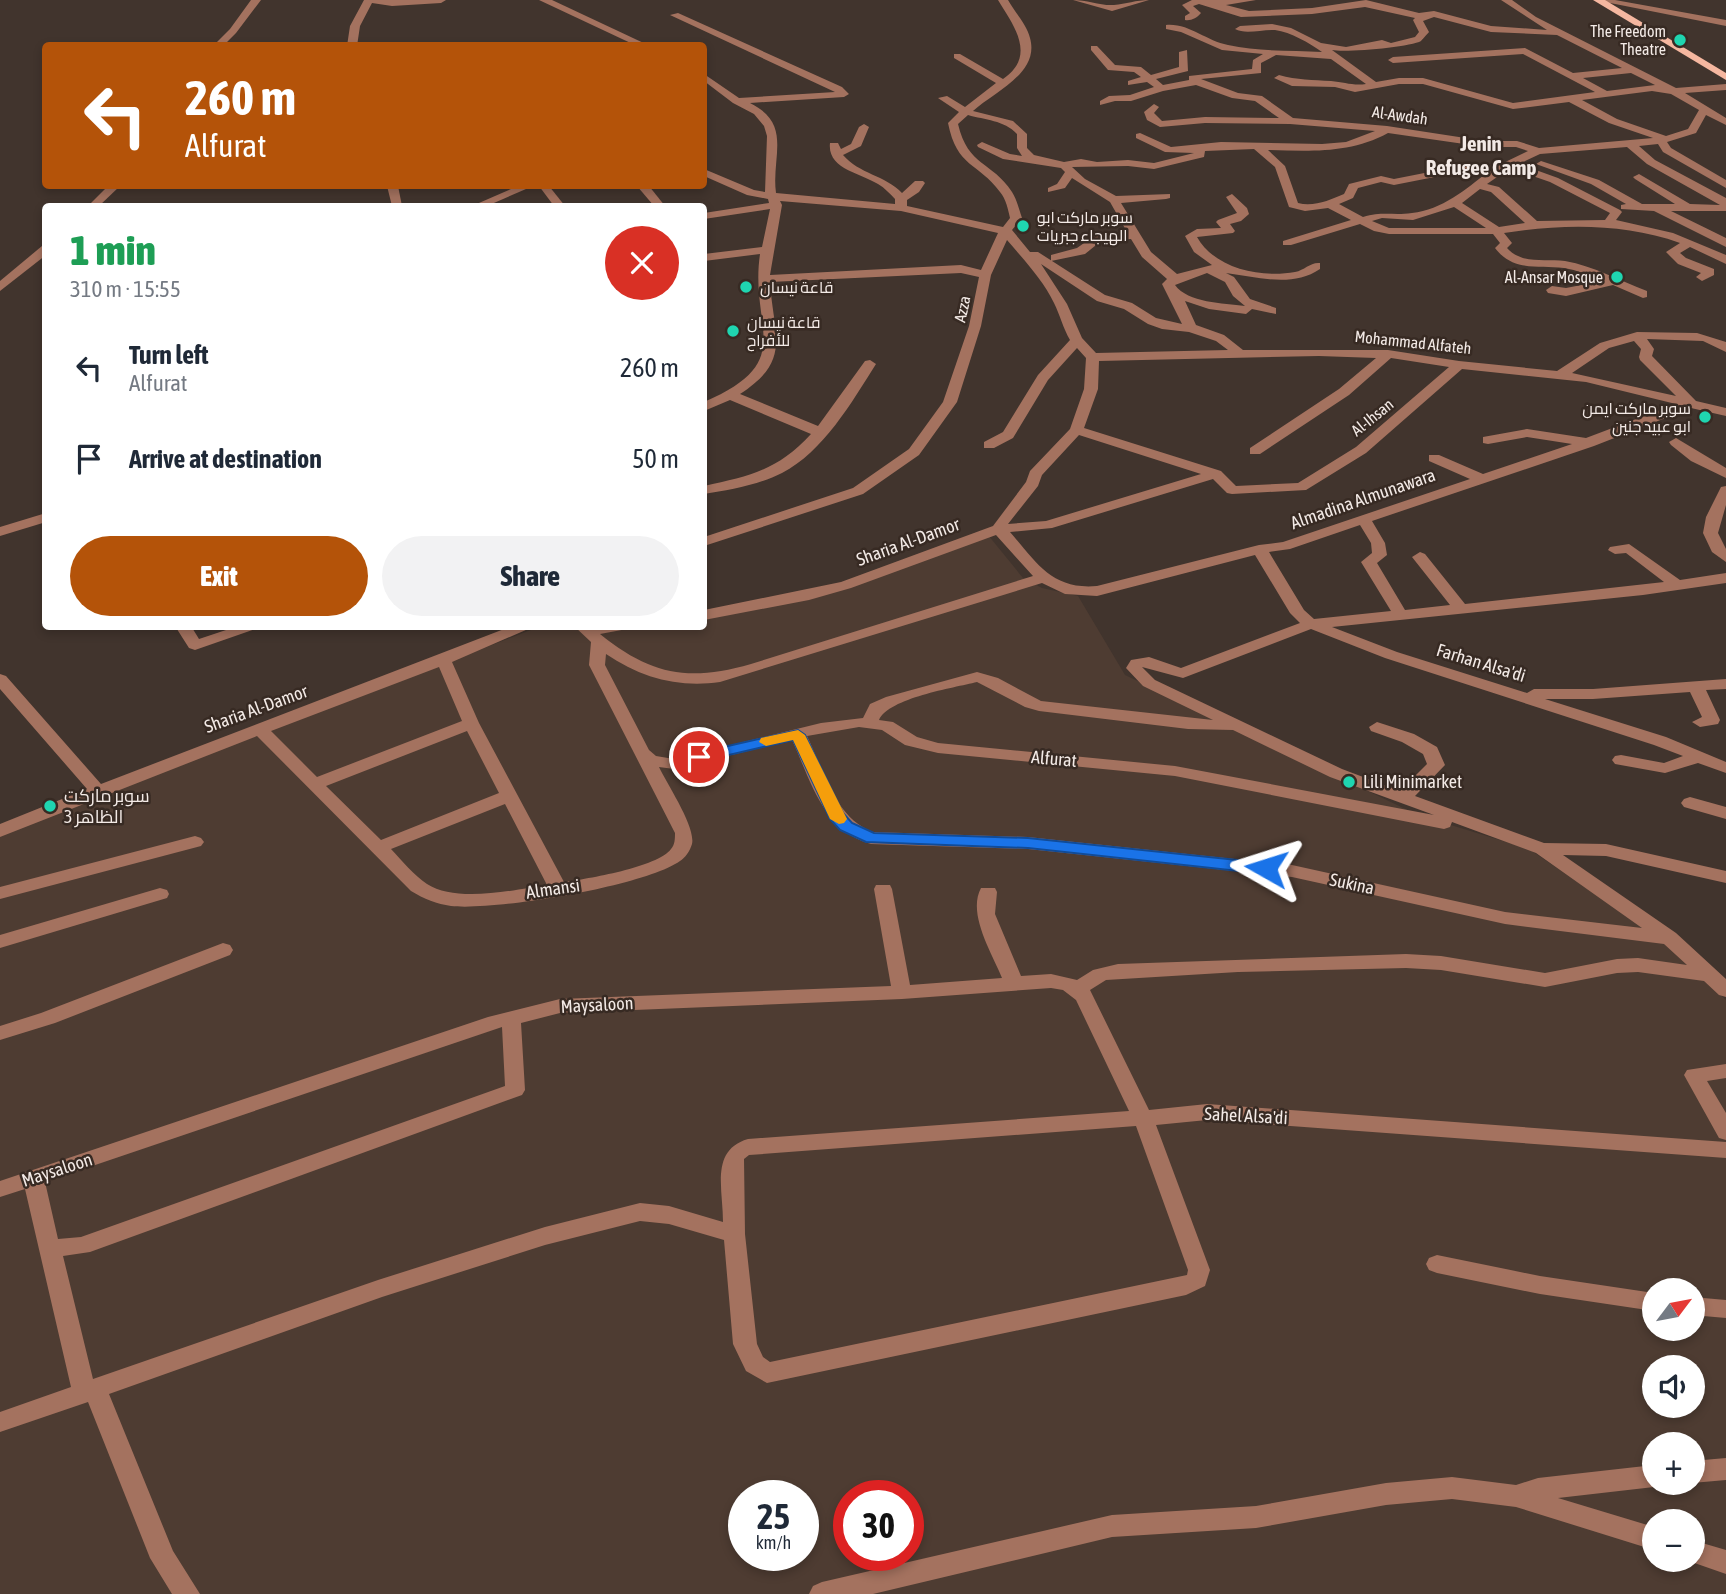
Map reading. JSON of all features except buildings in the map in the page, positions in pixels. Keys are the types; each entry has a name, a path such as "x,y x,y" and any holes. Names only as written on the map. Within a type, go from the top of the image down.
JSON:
{"main road":[{"path":"1599,0 1726,77"}],"street":[{"path":"221,42 256,0"},
{"path":"353,42 355,26 371,0 392,3 441,0"},
{"path":"544,0 637,42"},
{"path":"964,111 1017,74 1023,63 1026,39 1003,0"},
{"path":"1078,0 1112,8 1144,0"},
{"path":"1204,0 1241,13 1312,11 1363,2 1424,16"},
{"path":"1188,18 1196,13 1187,5 1199,1 1216,4 1251,0"},
{"path":"1506,0 1560,33 1674,91 1726,122"},
{"path":"1599,0 1726,23"},
{"path":"1318,45 1356,50 1382,44 1391,46 1418,39 1423,32 1418,20 1434,14 1491,29 1560,33"},
{"path":"675,15 844,94 737,101"},
{"path":"1169,27 1184,30 1224,48 1330,56"},
{"path":"1240,29 1272,27 1288,30 1318,45 1375,86"},
{"path":"1094,48 1112,68 1137,69 1161,88"},
{"path":"1607,95 1525,51 1393,60 1423,81 1507,106 1607,95 1651,88 1674,91 1726,87"},
{"path":"1132,83 1184,69 1184,52"},
{"path":"1196,81 1193,78 1215,73 1242,74 1258,71 1256,62 1272,53"},
{"path":"957,56 1004,84"},
{"path":"1553,78 1633,70"},
{"path":"1279,78 1292,83 1335,84 1345,89 1399,81 1423,81"},
{"path":"707,79 764,116 774,140 767,180 773,200 764,279 772,348 761,369 730,395 707,406"},
{"path":"1104,103 1113,98 1141,96 1161,88 1196,81 1236,96 1258,98 1290,121"},
{"path":"943,98 964,111 989,116 1017,127 1022,134 1022,150 1039,162"},
{"path":"1572,99 1613,121 1663,140 1667,150 1726,185"},
{"name":"Al-Awdah","path":"1154,107 1149,112 1151,118 1160,124 1197,120 1290,121 1387,130 1485,144 1517,144 1538,151 1663,140 1692,131 1704,110"},
{"name":"Azza","path":"707,541 858,491 914,452 950,402 975,326 985,275 1005,231 1016,218 1007,193 966,159 955,139 953,123 964,111"},
{"path":"864,127 856,146 835,150 844,165 908,196 1005,231 1044,263 1101,298 1128,306 1166,326 1191,328 1220,338 1242,355"},
{"path":"1140,136 1169,149 1220,144 1258,147 1349,144 1376,138 1387,130"},
{"path":"1630,144 1651,162 1726,205"},
{"path":"982,145 1007,158 1067,168 1081,181 1115,200 1146,254 1175,279"},
{"path":"1258,147 1280,166 1293,205 1305,208 1330,204 1349,196 1353,186 1381,179 1394,181 1455,169 1504,167 1554,180 1616,212"},
{"path":"1559,169 1582,158 1610,156 1599,147"},
{"path":"1052,190 1061,186 1067,168 1079,163 1156,166 1200,155 1199,148"},
{"path":"1287,243 1310,234 1364,222 1382,215 1412,217 1455,203 1504,167 1538,151"},
{"path":"1523,158 1595,182 1637,205 1726,205"},
{"path":"707,173 773,200"},
{"path":"1639,177 1686,207"},
{"path":"904,182 908,196"},
{"path":"1477,185 1495,189 1534,225"},
{"path":"96,203 111,189"},
{"path":"485,203 520,189"},
{"path":"546,189 558,203"},
{"path":"646,189 657,203"},
{"path":"707,215 773,200 908,196"},
{"path":"1115,200 1166,196"},
{"path":"1225,269 1198,249 1191,236 1197,232 1229,231 1222,222 1237,219 1243,214 1232,197"},
{"path":"1455,203 1492,226 1506,243 1501,248 1502,251 1519,261 1585,269 1643,294"},
{"path":"1330,204 1364,222 1389,231 1494,231 1534,225 1609,223 1640,227 1688,243 1726,260"},
{"path":"1609,223 1616,212 1637,205"},
{"path":"1655,207 1726,243"},
{"path":"589,633 614,655 651,671 681,679 702,679 766,664 1042,579 999,530 1001,523 1033,484 1035,474 1076,430 1091,389 1093,358 1077,340 1067,323 1061,304 1035,265 1005,231"},
{"path":"1079,234 1090,242"},
{"path":"1055,258 1081,251 1098,238 1133,235"},
{"path":"1688,243 1672,252 1682,261 1710,272 1702,278"},
{"path":"707,257 769,250"},
{"path":"0,287 42,252"},
{"path":"1191,328 1183,314 1178,295 1168,284 1175,279 1207,269 1225,269 1247,275 1302,275 1316,267"},
{"path":"764,279 961,269 985,275"},
{"path":"1207,269 1230,280 1234,292 1247,303 1272,311"},
{"path":"1552,290 1566,292 1612,282"},
{"path":"1178,295 1209,305 1246,310"},
{"path":"1562,374 1588,354 1626,337 1662,334 1702,337 1723,342"},
{"path":"1637,335 1648,349 1645,357 1690,403"},
{"path":"989,445 1009,435 1043,378 1077,340"},
{"name":"Mohammad Alfateh","path":"1093,358 1319,352 1388,354 1459,365 1562,374 1726,412"},
{"path":"1255,451 1344,392 1388,354"},
{"path":"707,489 754,478 786,465 818,432 870,364"},
{"name":"Al-Ihsan","path":"1216,474 1232,490 1301,487 1361,450 1459,365"},
{"path":"730,395 818,432"},
{"name":"Almadina Almunawara","path":"1042,579 1067,593 1088,593 1259,549 1285,546 1589,443 1690,403"},
{"path":"1076,430 1216,474"},
{"path":"1488,440 1511,433 1545,432 1589,443"},
{"path":"1676,442 1696,458 1726,474"},
{"path":"1434,458 1482,479"},
{"name":"Sharia Al-Damor","path":"707,614 809,595 999,530 1047,525 1216,474"},
{"path":"1726,490 1709,525 1709,534 1719,552 1726,557"},
{"path":"0,532 42,518"},
{"path":"1363,518 1378,543 1380,555 1369,562 1400,614"},
{"path":"1615,550 1629,548 1678,586"},
{"name":"Farhan Alsa'di","path":"1259,549 1298,613 1311,624 1391,655 1518,695 1726,768"},
{"path":"1420,557 1461,608"},
{"path":"1726,578 1678,586 1311,624 1182,673 1172,673 1149,661 1135,664 1136,672 1146,681 1336,773 1542,849 1669,939 1726,990"},
{"path":"186,630 195,645 243,630"},
{"name":"Sharia Al-Damor","path":"0,831 97,790 444,661 518,630"},
{"name":"Almansi","path":"258,728 418,887 431,895 464,901 614,878 661,864 675,856 682,848 684,833 597,665 589,633"},
{"path":"444,661 471,723 558,888"},
{"path":"869,723 876,708 892,700 980,677 1023,701 1039,706 1188,724 1239,726"},
{"path":"0,679 97,790"},
{"path":"1518,695 1593,694 1726,684"},
{"path":"1696,687 1712,720 1700,722"},
{"path":"314,784 471,723"},
{"name":"Alfurat","path":"638,748 651,761 674,764 831,726 869,723 887,726 911,741 938,748 1175,771 1482,828"},
{"path":"1377,727 1408,738 1432,751 1436,765 1402,799"},
{"name":"Sukina","path":"798,735 836,815 846,827 872,838 1028,843 1292,871 1505,918 1669,939"},
{"path":"1621,760 1665,768 1698,757"},
{"path":"380,847 510,795"},
{"path":"1690,803 1726,813"},
{"path":"0,893 195,842"},
{"path":"1542,849 1606,850 1726,877"},
{"path":"883,889 902,992"},
{"path":"988,892 986,914 1014,984"},
{"path":"0,942 160,894"},
{"path":"0,1033 48,1018 223,950"},
{"path":"1143,1118 1077,989 1100,975 1118,971 1238,965 1441,963 1545,980 1617,966 1638,965 1711,975"},
{"name":"Maysaloon","path":"0,1189 511,1017 560,1006 902,992 1057,981 1077,989"},
{"path":"50,1248 82,1246 515,1090 511,1017"},
{"path":"1726,1071 1694,1075 1726,1132"},
{"name":"Sahel Alsa'di","path":"1143,1118 1199,1270 1197,1280 1185,1286 767,1373 754,1364 745,1344 734,1234 733,1159 741,1149 765,1144 1207,1112 1726,1150"},
{"path":"33,1178 90,1391 163,1558 187,1594"},
{"path":"0,1422 377,1289 545,1236 640,1213 669,1215 734,1234"},
{"path":"1437,1264 1540,1285 1642,1300"},
{"path":"1705,1307 1726,1309"},
{"path":"1705,1471 1726,1469"},
{"path":"1516,1496 1538,1489 1642,1477"},
{"path":"822,1594 1112,1526 1256,1517 1387,1494 1452,1488 1516,1496 1642,1535"},
{"path":"1705,1556 1726,1562"}],"shaded area":[{"path":"988,535 1023,578 1042,588 1078,596 1125,675 1418,815 1529,849 1670,945 1726,1000 1726,1594 0,1594 0,834 531,630 707,630 707,616 795,600"}],"slow traffic":[{"path":"766,742 798,735 839,819"}],"place":[{"name":"The Freedom Theatre","path":"1680,40"},
{"name":"سوبر ماركت ابو الهيجاء جبريات","path":"1023,226"},
{"name":"Al-Ansar Mosque","path":"1617,277"},
{"name":"قاعة نيسان","path":"746,287"},
{"name":"قاعة نيسان للأفراح","path":"733,331"},
{"name":"سوبر ماركت ايمن ابو عبيد جنين","path":"1705,417"},
{"name":"Lili Minimarket","path":"1349,782"},
{"name":"سوبر ماركت الظاهر 3","path":"50,806"}],"district":[{"name":"Jenin Refugee Camp","path":"1481,156"}],"route":[{"path":"699,757 798,735 840,821 853,831 872,838 1028,843 1266,868"}]}
